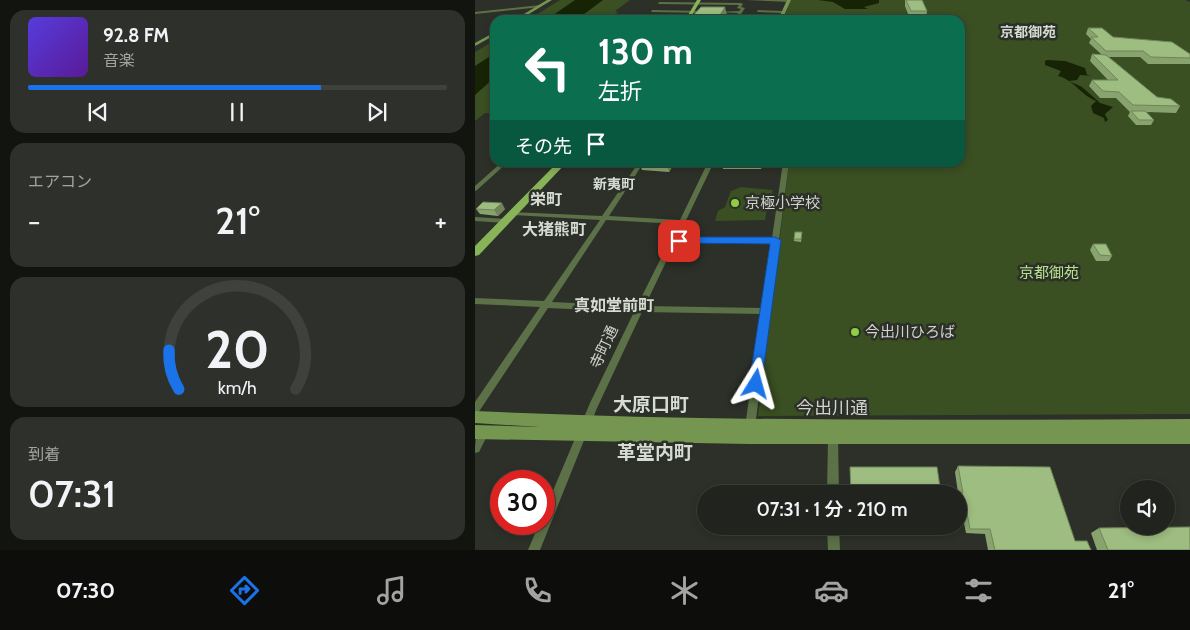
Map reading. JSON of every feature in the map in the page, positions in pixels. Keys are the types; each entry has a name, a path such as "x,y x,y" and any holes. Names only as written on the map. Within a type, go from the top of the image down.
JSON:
{"main road":[{"path":"525,15 550,0"},
{"path":"531,15 556,0"},
{"path":"782,15 789,0"},
{"path":"691,15 698,2"},
{"path":"475,44 490,36"},
{"path":"475,49 490,40"},
{"path":"475,252 558,167"},
{"name":"今出川通","path":"475,417 584,429 833,438 1190,436"},
{"name":"今出川通","path":"479,432 751,427 1190,426"}],"street":[{"path":"747,0 789,0"},
{"path":"761,0 757,10 783,12"},
{"path":"738,15 743,8 739,8 741,4 660,2 652,11 740,12"},
{"path":"475,12 540,6"},
{"path":"475,189 499,167"},
{"path":"475,410 639,167"},
{"name":"寺町通","path":"534,550 584,429 628,330 641,309 675,241 709,167"},
{"path":"751,427 785,167"},
{"path":"513,213 683,222"},
{"path":"475,219 505,221"},
{"path":"675,241 775,240"},
{"path":"475,301 641,309 766,311"},
{"path":"475,448 479,432"},
{"path":"833,438 833,485"},
{"path":"833,535 833,550"}],"green space":[{"path":"560,0 630,0 615,11 618,12 615,15 536,15"},
{"name":"京都御苑","path":"791,0 1185,0 1190,2 1190,414 758,416 789,167 965,167 965,15 785,15"},
{"path":"490,43 490,113 485,113 475,121 475,52"},
{"path":"741,187 773,190 771,201 765,205 764,209 767,209 765,220 715,221 718,211 725,207 731,191"}],"shaded area":[{"path":"575,0 603,0 583,15 553,15"},
{"path":"818,0 879,0 879,3 864,7 868,9 845,9 833,2"},
{"path":"490,56 490,82 475,95 475,66"},
{"path":"1047,60 1065,61 1085,68 1087,75 1092,76 1080,75 1077,80 1069,81 1058,76 1061,71 1045,65"},
{"path":"1069,81 1082,87 1100,103 1113,107 1105,114 1108,120 1105,122 1104,118 1093,113 1091,106 1096,101"}],"building":[{"path":"906,0 922,0 927,11 911,11"},
{"path":"701,7 725,7 720,15 694,15"},
{"path":"1088,28 1102,28 1113,37 1172,42 1190,54 1190,58 1151,57 1143,51 1106,51 1091,37 1098,37"},
{"path":"1092,54 1106,55 1157,97 1171,99 1180,106 1133,105 1119,92 1103,91 1092,80 1118,80"},
{"path":"1131,111 1145,111 1154,120 1139,120"},
{"path":"483,202 502,203 494,210 476,209"},
{"path":"795,232 802,232 801,239 794,239"},
{"path":"1093,244 1106,244 1112,256 1100,255"},
{"path":"958,466 1050,467 1075,541 1087,541 1091,550 995,550 990,529 970,529 967,513 967,485 962,485"},
{"path":"850,467 937,467 940,485 851,485"},
{"path":"1175,527 1190,527 1190,550 1108,550 1099,528 1120,528 1120,535 1175,535"}],"place":[{"name":"京極小学校","path":"735,203"},
{"name":"今出川ひろば","path":"855,332"}],"district":[{"name":"京都御苑","path":"1028,32"},
{"name":"新夷町","path":"614,184"},
{"name":"栄町","path":"546,199"},
{"name":"大猪熊町","path":"554,229"},
{"name":"真如堂前町","path":"614,305"},
{"name":"大原口町","path":"651,404"},
{"name":"革堂内町","path":"655,452"}],"route":[{"path":"679,241 775,240 756,384"}]}
